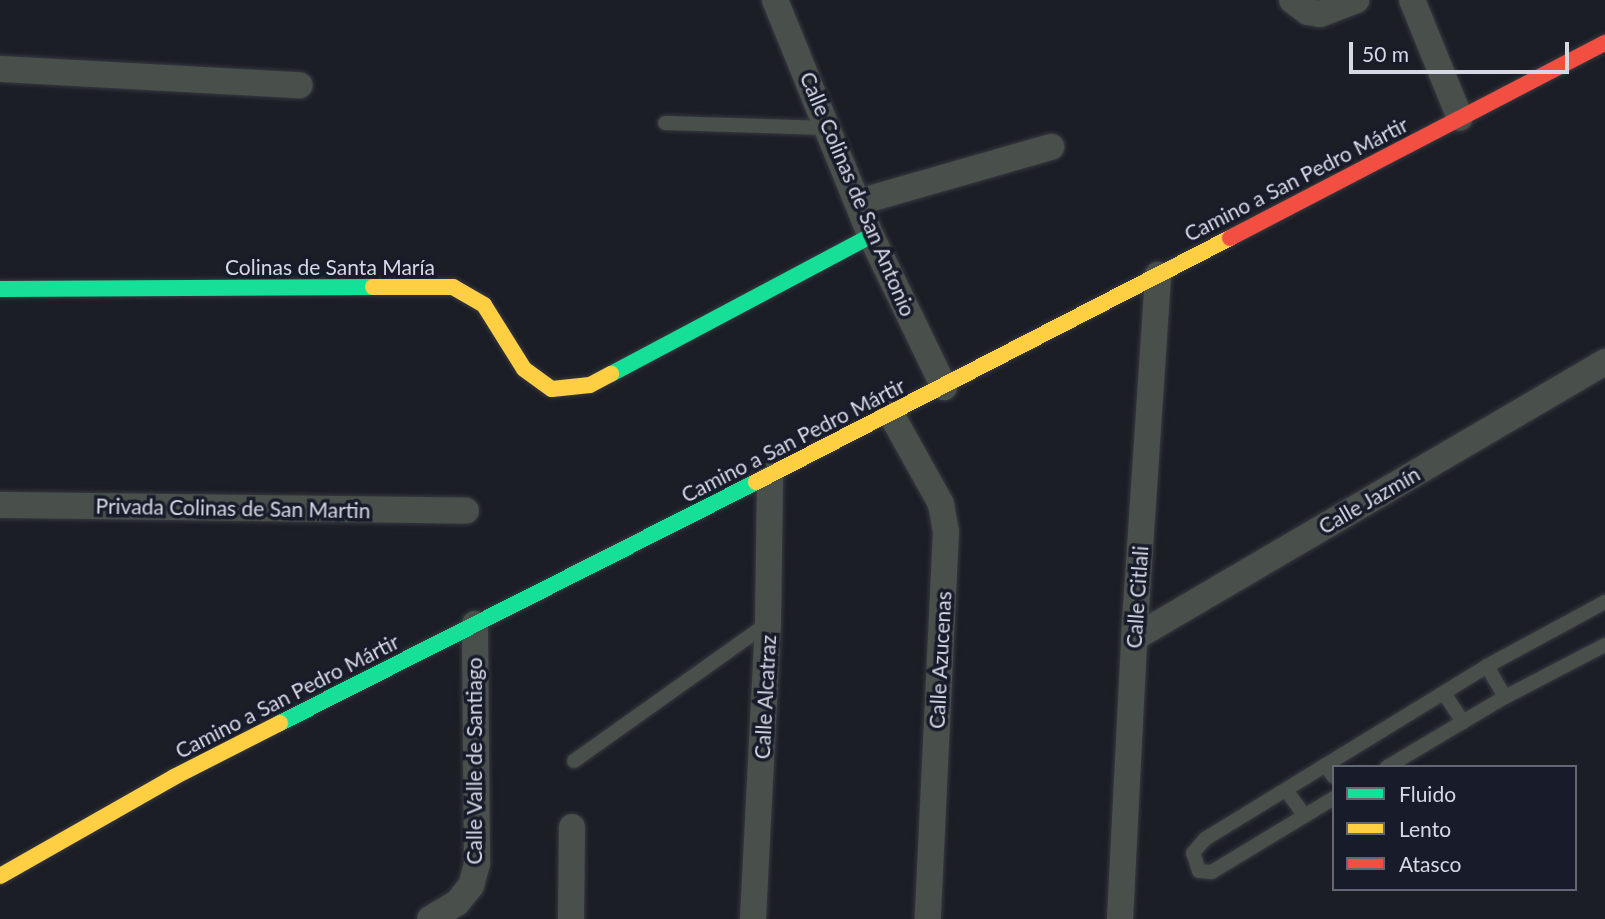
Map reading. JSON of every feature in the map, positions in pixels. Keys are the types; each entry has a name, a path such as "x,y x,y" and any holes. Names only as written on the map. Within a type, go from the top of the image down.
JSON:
{"street":[{"name":"Calle Colinas de San Antonio","path":"775,0 871,236 944,387"},
{"path":"1292,0 1308,12 1320,15 1356,0"},
{"path":"1412,0 1460,118"},
{"name":"Camino a San Pedro Mártir","path":"0,876 174,777 944,387 1605,43"},
{"path":"0,69 300,85"},
{"path":"859,202 1051,147"},
{"name":"Colinas de Santa María","path":"0,289 453,287 484,304 524,369 552,389 590,385 871,236"},
{"name":"Calle Citlali","path":"1120,919 1134,638 1158,275"},
{"name":"Calle Jazmín","path":"1134,638 1605,362"},
{"name":"Calle Azucenas","path":"891,414 941,504 946,531 928,919"},
{"name":"Calle Alcatraz","path":"753,919 768,623 770,475"},
{"name":"Privada Colinas de San Martin","path":"0,505 466,511"},
{"name":"Calle Valle de Santiago","path":"430,919 457,903 471,886 477,863 475,624"},
{"path":"571,919 572,827"}],"lane":[{"path":"665,123 828,128"},
{"path":"1338,765 1487,666 1605,602"},
{"path":"575,761 768,623"},
{"path":"1390,765 1505,697 1605,645"},
{"path":"1487,666 1505,697"},
{"path":"1444,693 1463,722"},
{"path":"1329,771 1286,790 1205,839 1193,853 1199,871 1212,872 1332,799"},
{"path":"1286,790 1304,816"}],"traffic: fast":[{"path":"611,374 871,236"},
{"path":"0,289 373,287"},
{"path":"280,723 756,482"}],"traffic: slow":[{"path":"756,482 1230,238"},
{"path":"373,287 453,287 484,305 524,369 552,389 590,385 611,374"},
{"path":"0,876 174,777 280,723"}],"traffic: jam":[{"path":"1230,238 1605,43"}]}
